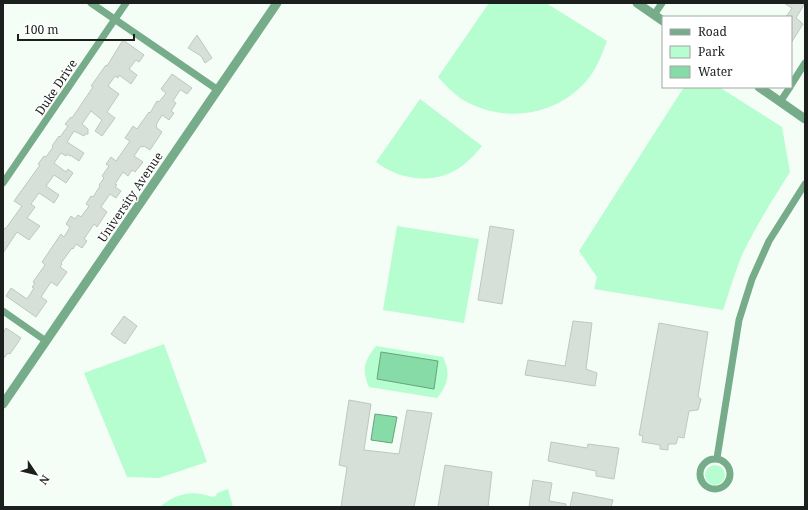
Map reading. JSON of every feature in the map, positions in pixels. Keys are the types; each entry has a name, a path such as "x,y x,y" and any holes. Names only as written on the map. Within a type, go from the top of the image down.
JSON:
{"street":[{"path":"91,3 218,90"},
{"name":"Duke Drive","path":"3,183 126,3"},
{"name":"University Avenue","path":"3,404 277,3"},
{"path":"637,3 662,20"},
{"path":"654,15 662,3"},
{"path":"792,83 805,63"},
{"path":"760,88 805,119"},
{"path":"780,102 789,88"},
{"path":"717,458 739,320 752,279 769,241 805,184"},
{"path":"3,311 46,341"},
{"path":"712,458 717,458 726,462 730,471 730,477 726,484 718,489 708,488 701,481 699,472 703,463 712,458"}],"green space":[{"path":"489,3 546,3 607,41 593,72 581,87 566,99 550,107 532,112 514,114 495,112 477,107 460,98 438,77"},
{"path":"683,88 721,88 782,127 790,172 771,202 742,255 723,310 594,289 597,277 579,251"},
{"path":"420,99 482,146 462,166 441,176 430,178 407,177 376,162"},
{"path":"397,226 479,239 464,323 383,310"},
{"path":"164,344 207,462 159,478 127,477 84,373"},
{"path":"376,346 443,357 448,374 446,384 441,393 437,398 369,387 365,375 365,365"},
{"path":"715,465 722,468 725,475 722,482 715,485 708,482 705,475 708,468"},
{"path":"228,489 233,507 160,507 169,500 184,494 195,493 214,497 217,493"}],"water":[{"path":"381,352 438,361 434,389 377,379"},
{"path":"375,414 397,417 392,443 371,440"}],"building":[{"path":"784,3 805,3 796,18 803,24 792,41 792,16 787,16 792,8"},
{"path":"197,35 212,58 205,63 201,56 188,48"},
{"path":"123,40 144,55 139,62 136,60 129,69 137,75 131,84 119,75 118,78 115,76 108,86 119,94 107,112 115,118 102,136 95,131 102,120 91,111 82,124 88,129 88,134 84,136 74,131 67,142 84,153 79,161 70,155 67,154 66,156 61,153 54,163 66,172 68,169 73,173 66,183 54,175 46,186 59,195 54,203 39,193 31,204 35,207 27,218 40,226 29,240 17,232 3,253 3,231 22,206 14,201 40,165 38,164 44,156 46,157 59,136 60,137 68,126 65,124 71,117 72,118 93,87 91,86 106,65 107,66"},
{"path":"172,74 192,88 187,94 180,90 173,101 176,103 171,111 174,113 169,120 162,115 156,125 156,127 162,132 150,150 144,146 141,146 134,156 143,162 135,172 132,170 128,176 123,172 115,184 117,185 115,187 121,191 116,198 110,194 101,207 107,212 97,227 94,224 84,239 87,241 82,248 76,244 61,263 62,264 60,267 67,272 57,286 51,282 41,297 47,301 36,317 6,296 11,288 27,299 34,288 32,287 35,283 33,282 45,265 42,262 61,234 64,237 70,227 66,224 71,216 75,219 78,215 81,217 89,206 86,204 91,196 93,197 100,186 99,185 104,178 102,176 109,166 106,164 111,157 116,161 130,141 125,138 133,126 137,129 149,112 150,113 157,101 159,102 166,93 161,89"},
{"path":"490,226 514,230 502,304 478,300"},
{"path":"124,316 137,326 125,344 111,334"},
{"path":"573,321 592,323 586,369 597,373 595,386 525,375 528,360 565,366"},
{"path":"659,323 708,332 698,397 701,399 698,410 689,411 684,438 678,437 676,444 668,444 668,450 660,449 660,445 642,442 643,436 639,435"},
{"path":"6,328 21,338 10,354 8,353 3,359 3,333"},
{"path":"349,400 371,404 364,450 399,454 407,410 432,413 414,507 341,507 347,467 339,465"},
{"path":"551,442 587,448 588,444 619,448 614,479 596,476 596,471 548,461"},
{"path":"445,465 492,472 488,507 438,507"},
{"path":"533,480 552,483 549,501 566,504 566,507 529,507"},
{"path":"573,492 613,500 611,507 570,507"}]}
